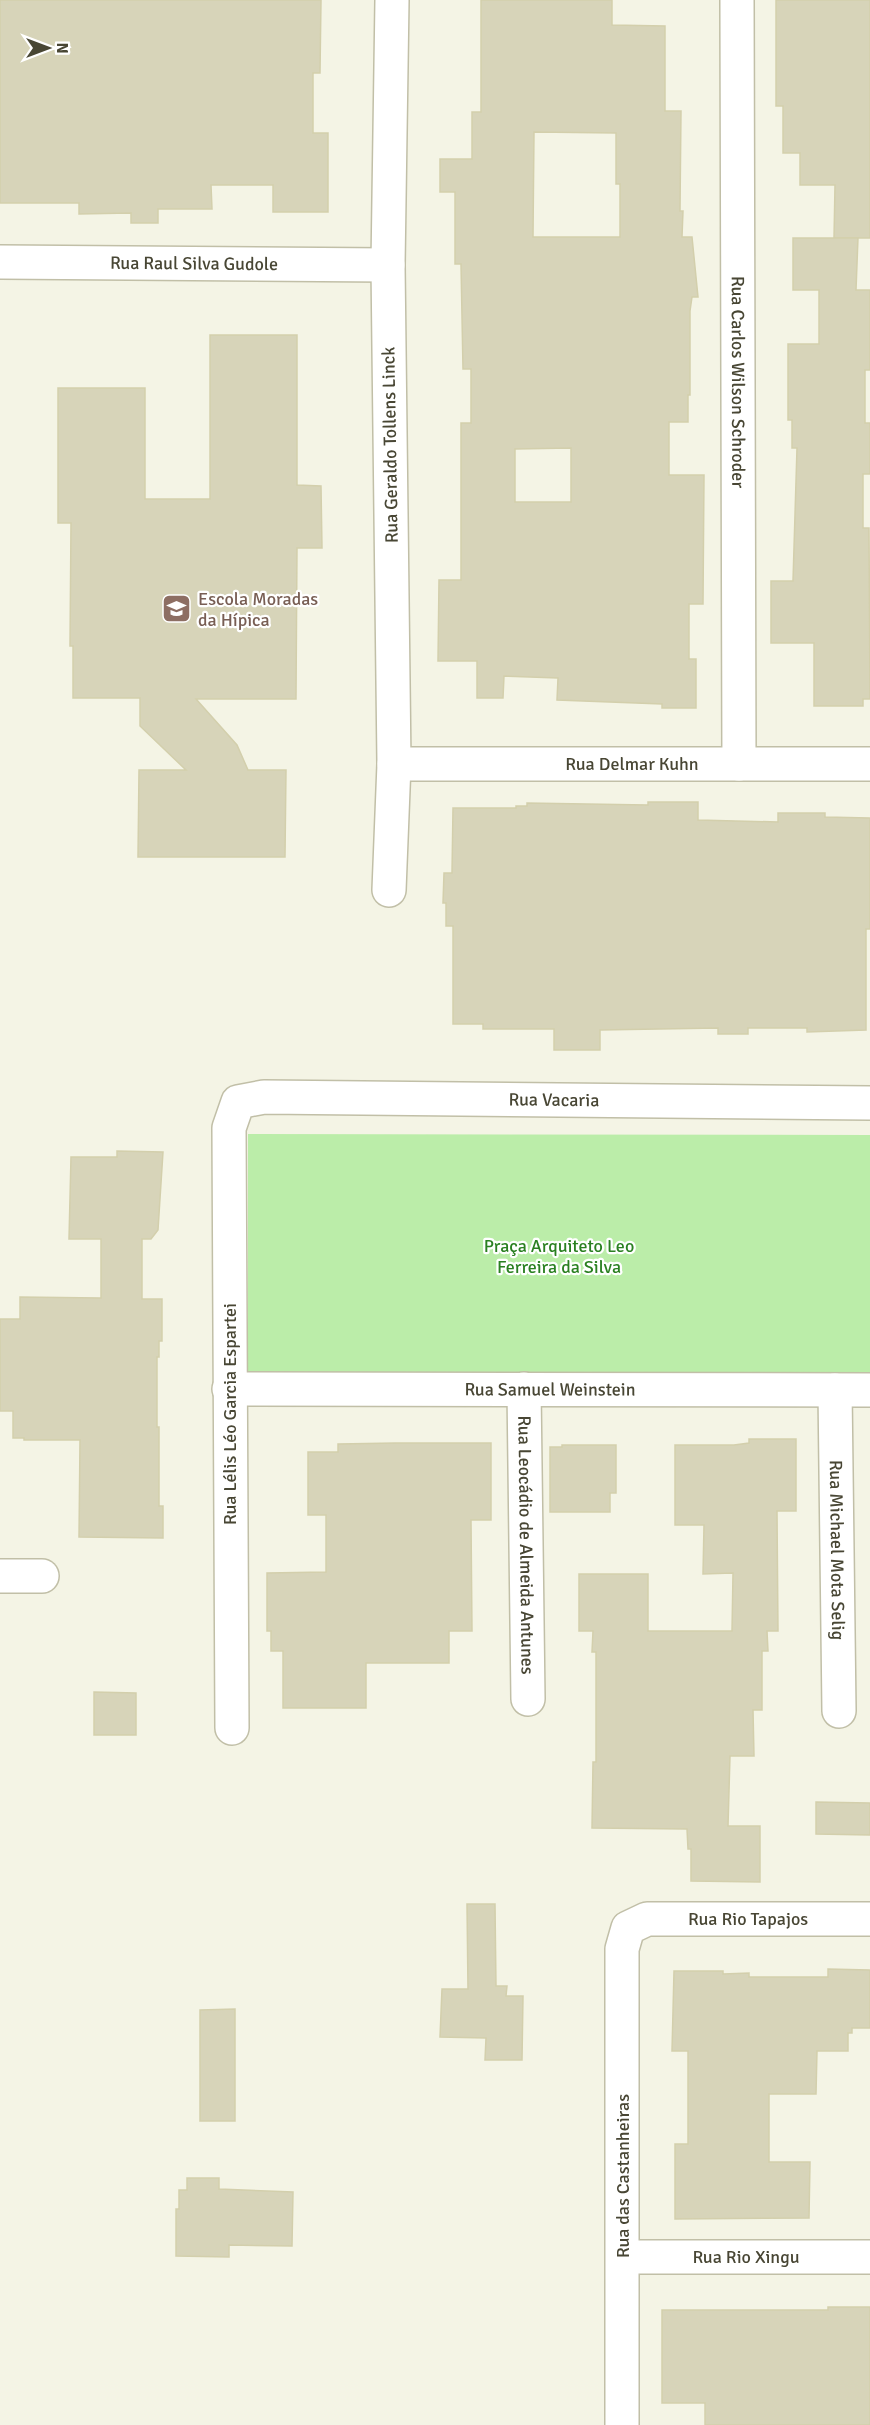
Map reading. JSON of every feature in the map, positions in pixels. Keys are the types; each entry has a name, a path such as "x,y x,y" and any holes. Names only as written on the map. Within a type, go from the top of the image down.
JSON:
{"street":[{"name":"Rua Geraldo Tollens Linck","path":"389,890 394,764 388,265 392,0"},
{"name":"Rua Carlos Wilson Schroder","path":"737,0 739,764"},
{"name":"Rua Raul Silva Gudole","path":"0,262 388,265"},
{"name":"Rua Delmar Kuhn","path":"394,764 870,764"},
{"name":"Rua Vacaria","path":"238,1102 276,1097 870,1103"},
{"name":"Rua Lélis Léo Garcia Espartei","path":"232,1728 229,1128 238,1102"},
{"name":"Rua Samuel Weinstein","path":"229,1389 870,1390"},
{"name":"Rua Leocádio de Almeida Antunes","path":"524,1389 528,1700"},
{"name":"Rua Michael Mota Selig","path":"835,1390 839,1711"},
{"path":"0,1576 42,1576"},
{"name":"Rua Rio Tapajos","path":"628,1929 647,1919 870,1919"},
{"name":"Rua das Castanheiras","path":"622,2425 622,1949 628,1929"},
{"name":"Rua Rio Xingu","path":"623,2257 870,2257"}],"green space":[{"name":"Praça Arquiteto Leo Ferreira da Silva","path":"248,1134 870,1135 870,1378 248,1377"}],"building":[{"path":"0,0 321,0 320,73 313,73 313,133 328,133 328,212 273,212 273,185 211,185 212,209 158,209 158,223 131,223 131,213 79,214 79,203 0,203"},
{"path":"481,0 612,0 612,25 665,26 665,111 681,111 682,237 692,237 698,297 692,297 690,311 688,422 669,422 669,475 704,475 703,604 689,604 689,659 696,659 696,708 662,708 662,704 557,700 558,678 504,676 503,698 477,698 477,661 438,661 439,580 461,580 461,423 471,423 471,369 463,369 461,264 455,264 455,192 440,192 440,159 472,159 472,112 481,112","holes":["534,132 616,133 616,184 620,184 620,237 533,237","571,448 571,502 515,502 515,449"]},
{"path":"776,0 870,0 870,238 834,238 835,185 800,185 800,153 783,153 783,106 776,106"},
{"path":"793,238 858,238 856,290 870,290 870,370 865,370 865,423 870,423 870,474 863,474 863,528 869,528 870,699 863,699 863,706 814,706 814,643 771,643 771,581 793,581 797,448 792,448 792,420 788,420 788,344 819,344 819,290 793,290"},
{"path":"210,335 297,335 297,485 321,486 322,548 297,548 296,699 196,699 237,745 248,770 286,770 285,857 138,857 139,770 186,770 140,726 140,698 73,698 73,646 70,646 71,523 58,523 58,388 145,388 145,499 210,499"},
{"path":"648,802 698,802 698,820 778,822 778,813 825,813 825,817 870,818 870,929 866,929 866,1030 807,1032 807,1028 748,1028 748,1034 718,1034 718,1028 600,1030 600,1050 554,1050 554,1029 483,1029 483,1024 453,1024 453,926 446,926 446,903 443,903 444,873 452,873 453,808 516,808 516,806 527,806 527,803 648,805"},
{"path":"117,1151 163,1152 158,1230 151,1239 142,1239 142,1299 162,1299 162,1341 159,1341 159,1357 157,1357 157,1427 159,1427 159,1506 163,1506 163,1538 79,1537 80,1440 13,1438 13,1411 0,1411 0,1319 20,1319 20,1297 101,1298 101,1239 69,1239 71,1157 117,1157"},
{"path":"749,1439 796,1439 796,1511 777,1511 778,1631 767,1631 768,1651 762,1651 762,1710 753,1710 754,1756 730,1756 728,1826 760,1826 760,1882 691,1881 691,1849 688,1849 687,1829 592,1828 593,1762 596,1762 596,1652 592,1652 593,1631 579,1631 579,1574 648,1574 648,1631 732,1631 733,1573 703,1574 704,1525 675,1525 675,1445 734,1445 749,1443"},
{"path":"491,1443 491,1520 471,1520 472,1631 449,1631 449,1663 366,1663 366,1708 283,1708 283,1651 271,1651 271,1631 267,1631 267,1573 326,1572 326,1515 308,1515 308,1452 338,1452 338,1444"},
{"path":"562,1445 616,1445 616,1493 610,1493 610,1512 550,1512 550,1447 562,1447"},
{"path":"94,1692 136,1693 136,1735 94,1735"},
{"path":"816,1802 870,1803 870,1835 816,1834"},
{"path":"467,1904 495,1904 496,1986 507,1986 506,1996 523,1996 522,2060 485,2060 486,2038 440,2037 442,1989 468,1989"},
{"path":"828,1969 870,1970 870,2028 852,2028 852,2033 848,2033 848,2051 817,2051 816,2094 769,2094 769,2162 810,2162 809,2218 675,2219 675,2144 688,2144 688,2051 672,2051 674,1971 749,1973 749,1977 828,1977"},
{"path":"235,2009 235,2121 200,2121 200,2010"},
{"path":"187,2178 219,2178 219,2189 293,2192 292,2246 229,2245 229,2257 176,2256 176,2209 179,2209 179,2190 187,2190"},
{"path":"828,2307 870,2307 870,2425 705,2425 705,2403 662,2403 662,2310 828,2310"}],"place":[{"name":"Escola Moradas da Hípica","path":"177,609"}]}
